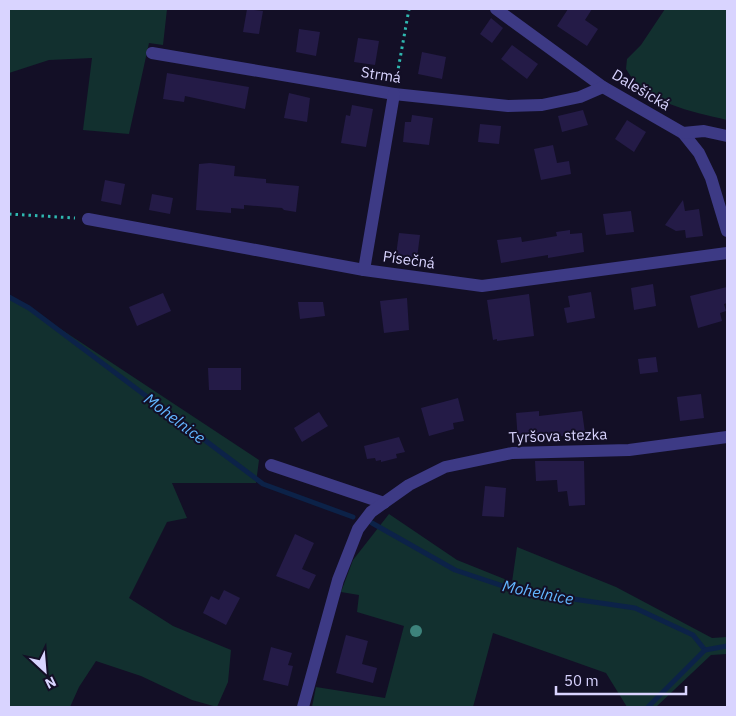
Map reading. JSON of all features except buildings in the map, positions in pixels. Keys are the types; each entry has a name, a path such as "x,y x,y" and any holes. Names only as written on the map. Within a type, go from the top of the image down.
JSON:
{"street":[{"name":"Dalešická","path":"496,9 603,86 683,133 699,153 711,178 727,231"},
{"name":"Strmá","path":"152,54 394,94 483,104 542,105 580,97 603,86"},
{"path":"364,270 394,94"},
{"path":"683,133 704,131 727,136"},
{"name":"Písečná","path":"88,219 364,270 482,286 727,253"},
{"name":"Tyršova stezka","path":"302,707 338,580 358,529 371,512 410,485 445,467 512,452 628,450 727,437"},
{"path":"271,465 384,503"}],"path":[{"path":"394,94 409,9"},
{"path":"9,214 88,219"}],"green space":[{"path":"9,9 167,9 163,45 149,43 129,134 83,130 92,58 49,60 9,73"},
{"path":"665,9 727,9 727,120 684,109 657,98 635,81 626,69 627,59 641,45"},
{"path":"9,295 259,460 256,483 172,483 187,518 167,522 129,598 173,626 231,650 228,682 217,707 192,700 141,676 96,661 79,687 70,707 9,707"},
{"path":"389,514 457,560 512,582 517,547 616,587 712,638 727,637 727,654 711,655 656,707 627,707 606,673 493,633 473,707 312,707 316,687 385,698 404,626 357,612 359,595 341,592 353,560"}],"waterway":[{"name":"Mohelnice","path":"9,297 29,308 263,484 353,517"},
{"name":"Mohelnice","path":"372,523 455,570 518,591 635,608 693,635 705,650"},
{"path":"648,707 705,650 727,646"}]}
